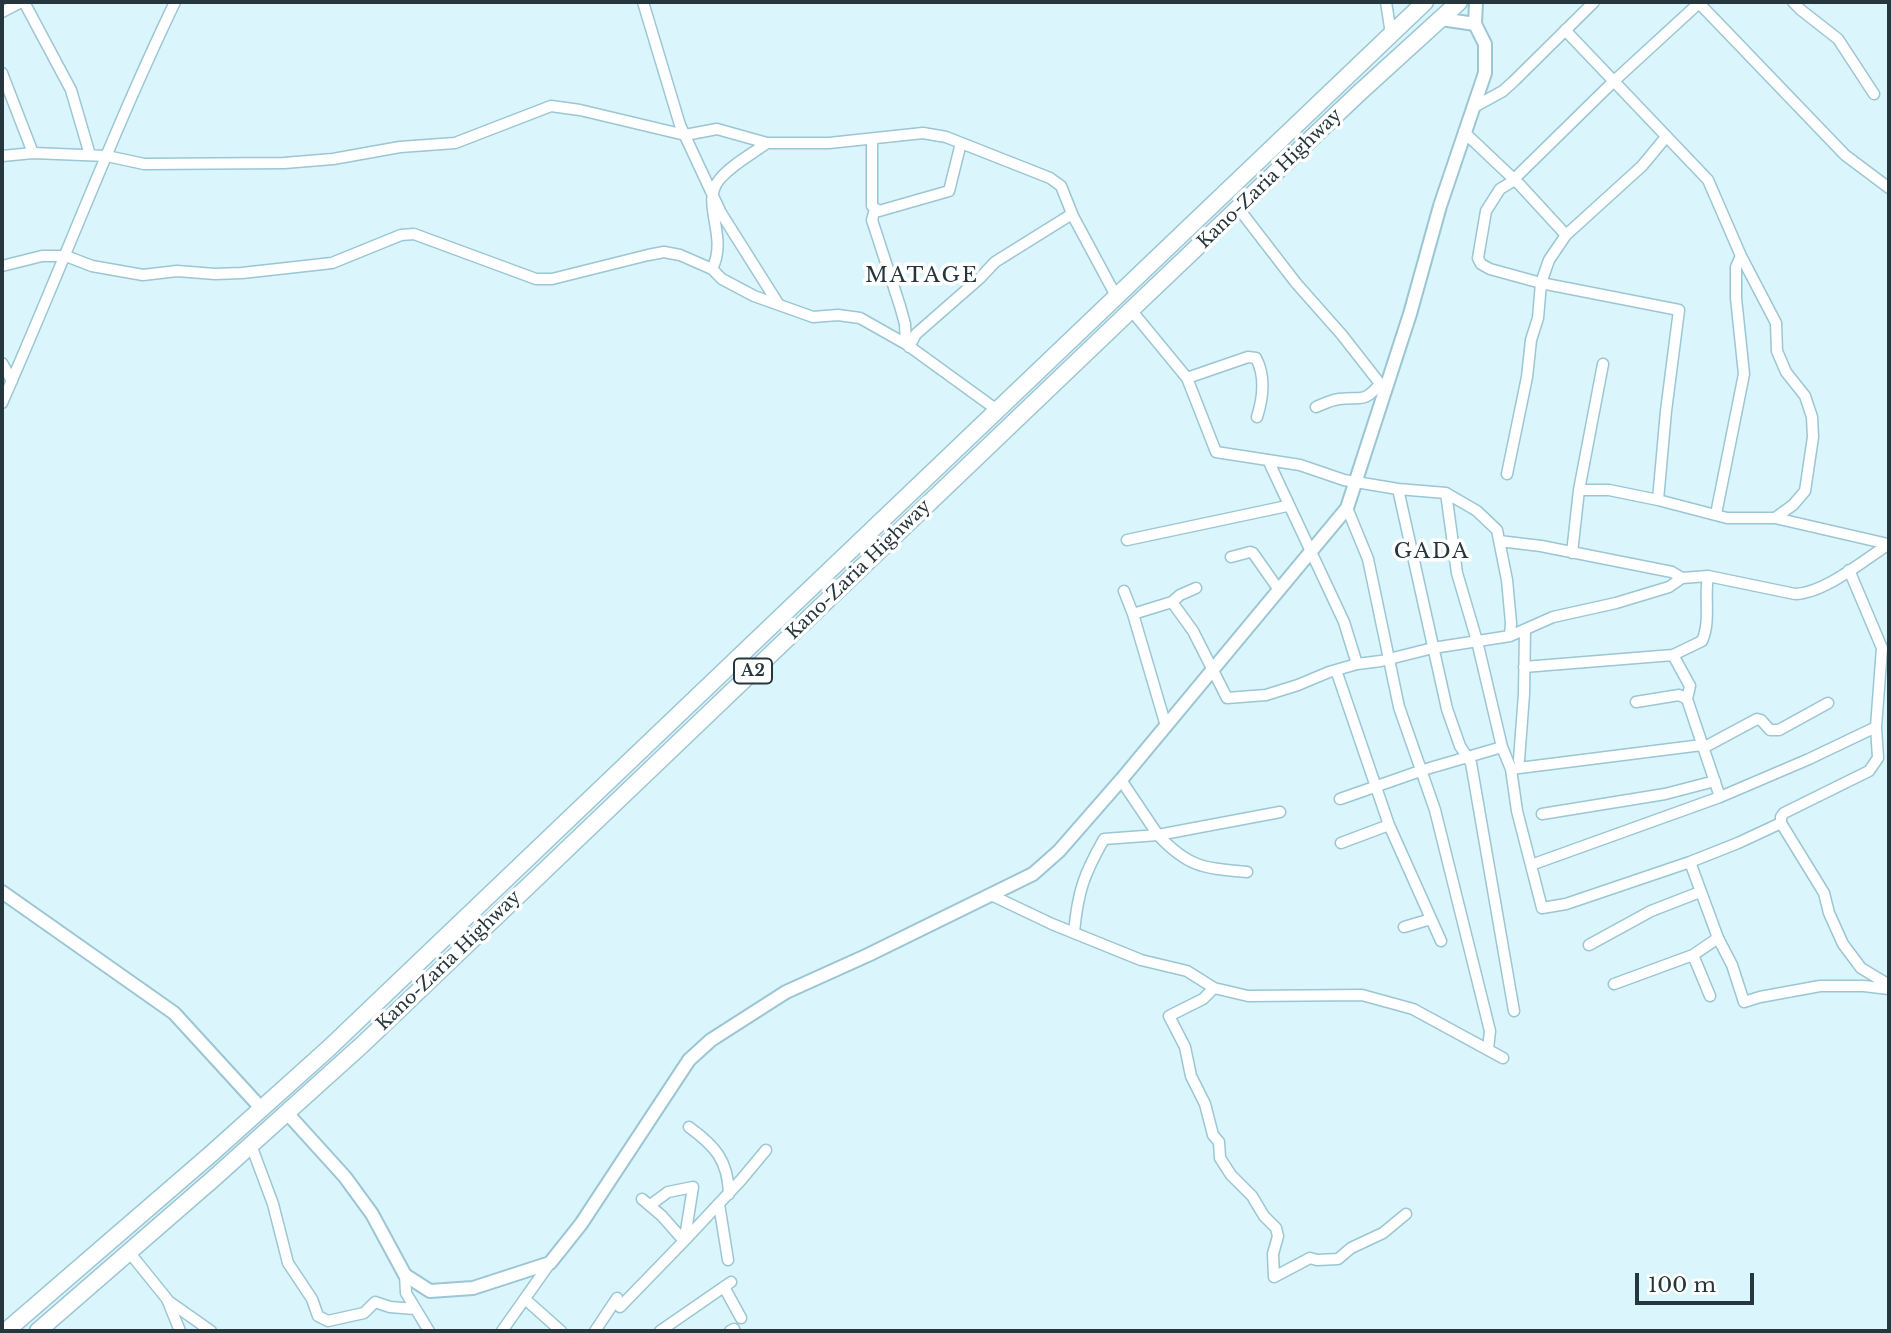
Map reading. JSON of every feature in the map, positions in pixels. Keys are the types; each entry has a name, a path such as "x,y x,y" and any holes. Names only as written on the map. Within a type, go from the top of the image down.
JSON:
{"highway":[{"name":"Kano-Zaria Highway","path":"6,1331 338,1040 1425,2"},
{"name":"Kano-Zaria Highway","path":"38,1331 287,1113 1358,94 1459,2"},
{"path":"1344,79 1358,94"}],"street":[{"path":"2,12 22,2 71,90 90,155"},
{"path":"2,403 141,74 175,2"},
{"path":"643,2 685,135 721,213 779,306"},
{"path":"1387,2 1391,34"},
{"path":"502,1331 581,1224 689,1060 711,1040 786,992 1033,874 1059,851 1121,780 1347,508 1383,387 1485,73 1485,44 1475,24 1476,2"},
{"path":"1474,107 1503,91 1594,2"},
{"path":"1658,500 1679,310 1541,283 1481,264 1478,258 1486,211 1500,189 1514,179 1699,2 1845,155 1889,188"},
{"path":"1793,2 1838,39 1874,94"},
{"path":"1441,19 1475,24"},
{"path":"1565,30 1708,180 1741,256 1776,323 1777,351 1786,372 1805,396 1812,417 1812,437 1805,491 1775,519"},
{"path":"2,73 33,153"},
{"path":"2,156 33,153 90,155 144,164 284,163 333,159 400,148 455,143 551,106 580,110 685,135 717,129 767,143 830,143 923,133 946,136 1051,178 1061,186 1072,214 1116,296"},
{"path":"1464,132 1514,179 1566,235"},
{"path":"1507,474 1527,377 1531,340 1538,318 1541,283 1549,260 1566,235 1642,166 1666,137"},
{"path":"872,139 872,220 900,306 908,345"},
{"path":"712,269 719,247 712,193 720,179 767,143"},
{"path":"874,209 879,211 948,191 961,143"},
{"path":"1240,209 1296,283 1383,387"},
{"path":"908,345 916,334 995,262 1072,214"},
{"path":"2,266 42,256 66,256 92,266 143,275 177,271 215,274 332,263 401,235 414,234 536,279 552,279 664,253 680,255 712,269 722,279 754,296 779,306 813,317 838,315 860,318 908,345 997,410"},
{"path":"1716,514 1744,374 1736,299 1736,267 1741,256"},
{"path":"1131,310 1187,378 1216,452 1300,465 1344,480 1398,489 1446,493 1477,511 1497,530 1507,580 1510,636"},
{"path":"1187,378 1248,357 1256,358 1263,386 1257,417"},
{"path":"2,363 12,381"},
{"path":"1572,552 1579,490 1603,364"},
{"path":"1316,407 1336,399 1359,400 1370,397 1383,387"},
{"path":"1268,460 1287,506 1311,550 1344,622 1357,664"},
{"path":"1398,489 1447,709 1471,762 1514,1012"},
{"path":"1579,490 1609,491 1658,500 1727,518 1775,519 1889,544"},
{"path":"1446,493 1457,573 1477,641 1502,747 1511,769 1517,811 1542,908 1566,904 1690,862 1738,844 1781,823"},
{"path":"1127,540 1287,506"},
{"path":"1347,508 1368,559 1399,707 1423,770 1469,942 1490,1031 1488,1049"},
{"path":"1499,541 1541,546 1672,572 1682,578"},
{"path":"1172,601 1193,631 1227,698 1266,695 1357,664 1510,636 1553,617 1616,603 1669,587 1682,578 1708,576 1795,593 1809,593 1889,544"},
{"path":"1231,557 1253,553 1279,590"},
{"path":"1849,570 1882,648 1876,726 1878,758 1869,771 1784,813 1781,823 1824,893 1829,913 1843,944 1861,968 1889,987"},
{"path":"1524,667 1673,655 1702,642 1706,633 1708,576"},
{"path":"1133,614 1172,601 1196,588"},
{"path":"1124,591 1166,726"},
{"path":"1518,760 1525,630"},
{"path":"1673,655 1690,686 1687,699 1720,797"},
{"path":"1336,670 1389,825 1441,941"},
{"path":"1636,702 1679,695 1687,699"},
{"path":"1511,769 1703,746 1757,719 1770,730 1779,730 1828,703"},
{"path":"1531,864 1720,797 1876,726"},
{"path":"1340,799 1466,756 1502,747"},
{"path":"1121,780 1158,835 1175,853 1189,862 1209,869 1247,872"},
{"path":"1542,814 1665,794 1714,781"},
{"path":"1074,932 1077,897 1086,871 1104,839 1158,835 1280,812"},
{"path":"1341,843 1389,825"},
{"path":"1690,862 1717,938 1732,965 1744,1002 1820,986 1889,987"},
{"path":"2,892 174,1013 261,1108"},
{"path":"1589,945 1651,911 1700,892"},
{"path":"991,895 1140,960 1187,971 1214,988 1248,996 1362,995 1413,1009 1503,1058"},
{"path":"1404,928 1430,919"},
{"path":"1615,984 1693,955 1717,938"},
{"path":"1693,955 1710,996"},
{"path":"1214,988 1203,999 1169,1016 1185,1047 1191,1076 1205,1104 1213,1135 1219,1142 1220,1158 1276,1228 1278,1236 1273,1254 1273,1277 1310,1258 1338,1259 1351,1248 1383,1233 1406,1214"},
{"path":"287,1113 345,1177 372,1214 405,1275 405,1293 429,1331"},
{"path":"689,1127 712,1144 721,1157 729,1194"},
{"path":"251,1145 273,1204 288,1263 312,1299 318,1316 329,1326 364,1313 375,1302 390,1307 415,1309"},
{"path":"595,1331 618,1302 684,1241 729,1194 766,1150"},
{"path":"653,1203 668,1192 692,1187 684,1241"},
{"path":"642,1199 662,1216 684,1241"},
{"path":"719,1204 728,1259"},
{"path":"130,1252 167,1299 211,1331"},
{"path":"405,1275 430,1291 473,1289 550,1263"},
{"path":"660,1331 728,1284 741,1318"},
{"path":"167,1299 180,1331"},
{"path":"524,1299 561,1331"}],"district":[{"name":"MATAGE","path":"922,276"},
{"name":"GADA","path":"1432,552"}]}
